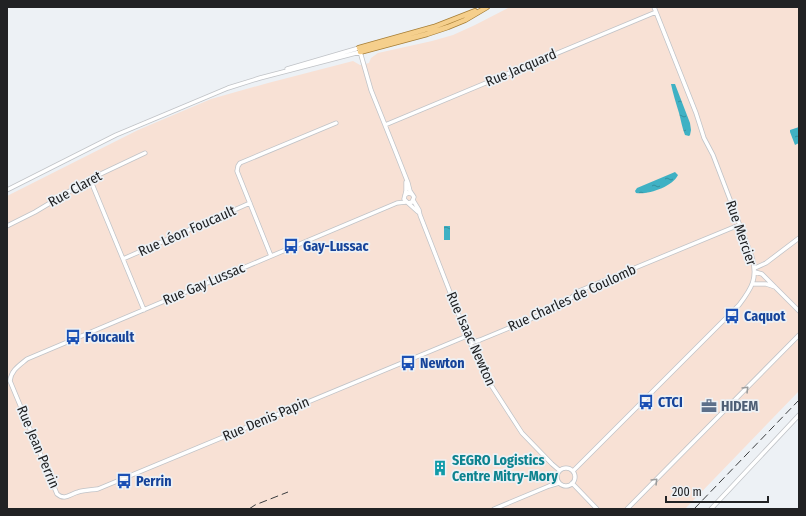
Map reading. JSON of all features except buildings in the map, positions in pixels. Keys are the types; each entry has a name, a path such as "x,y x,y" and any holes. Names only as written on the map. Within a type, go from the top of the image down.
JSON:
{"main road":[{"path":"359,50 428,34 465,20 486,7"}],"street":[{"name":"Rue Mercier","path":"573,471 739,304 748,294 753,284 755,270 752,257 715,160 704,138 696,113 654,7"},
{"name":"Rue Jacquard","path":"385,125 656,12"},
{"path":"7,190 116,135 228,88 359,50 371,90 408,183 410,192 414,197 411,202 407,203 405,201 406,179"},
{"path":"271,256 237,171 238,166 240,163 336,123"},
{"name":"Rue Claret","path":"7,226 35,212 90,179 145,153"},
{"name":"Rue Léon Foucault","path":"90,179 144,310"},
{"path":"405,196 408,193 412,194"},
{"name":"Rue Gay Lussac","path":"14,371 27,359 35,355 397,203 405,196"},
{"name":"Rue Isaac Newton","path":"413,200 419,210 467,336 489,382 522,433 559,470"},
{"name":"Rue Léon Foucault","path":"123,259 250,203"},
{"name":"Rue Gay Lussac","path":"397,203 407,203"},
{"name":"Rue Isaac Newton","path":"407,203 411,205 420,215"},
{"name":"Rue Charles de Coulomb","path":"470,343 557,308 579,291 739,225"},
{"path":"799,238 755,270 762,274 776,287 799,311"},
{"path":"753,284 766,284 776,287"},
{"path":"627,509 799,335"},
{"name":"Rue Denis Papin","path":"64,497 68,497 78,492 98,489 467,336"},
{"name":"Rue Jean Perrin","path":"14,371 11,375 10,381 57,494 64,497"},
{"path":"711,509 799,415"},
{"path":"565,467 573,471 575,477 572,483 565,486 559,483 556,475 559,470 565,467"},
{"path":"494,509 559,483"},
{"path":"572,483 597,509"}],"shaded area":[{"path":"510,7 799,7 799,391 685,509 7,509 7,196 138,130 211,99 353,61 360,65 369,63 371,58 378,53 453,35"}],"water":[{"path":"671,84 675,84 690,123 691,130 689,136 685,135"},
{"path":"799,127 799,143 795,145 790,130"},
{"path":"675,172 678,175 671,183 647,193 636,193 635,191 637,188"},
{"path":"444,226 450,226 450,240 444,240"}],"railway":[{"path":"694,509 799,400"},
{"path":"249,509 255,505 288,492"}],"place":[{"name":"Gay-Lussac","path":"291,246"},
{"name":"Caquot","path":"732,316"},
{"name":"Foucault","path":"73,337"},
{"name":"Newton","path":"408,363"},
{"name":"CTCI","path":"646,402"},
{"name":"HIDEM","path":"709,406"},
{"name":"SEGRO Logistics Centre Mitry-Mory","path":"440,468"},
{"name":"Perrin","path":"124,481"}]}
